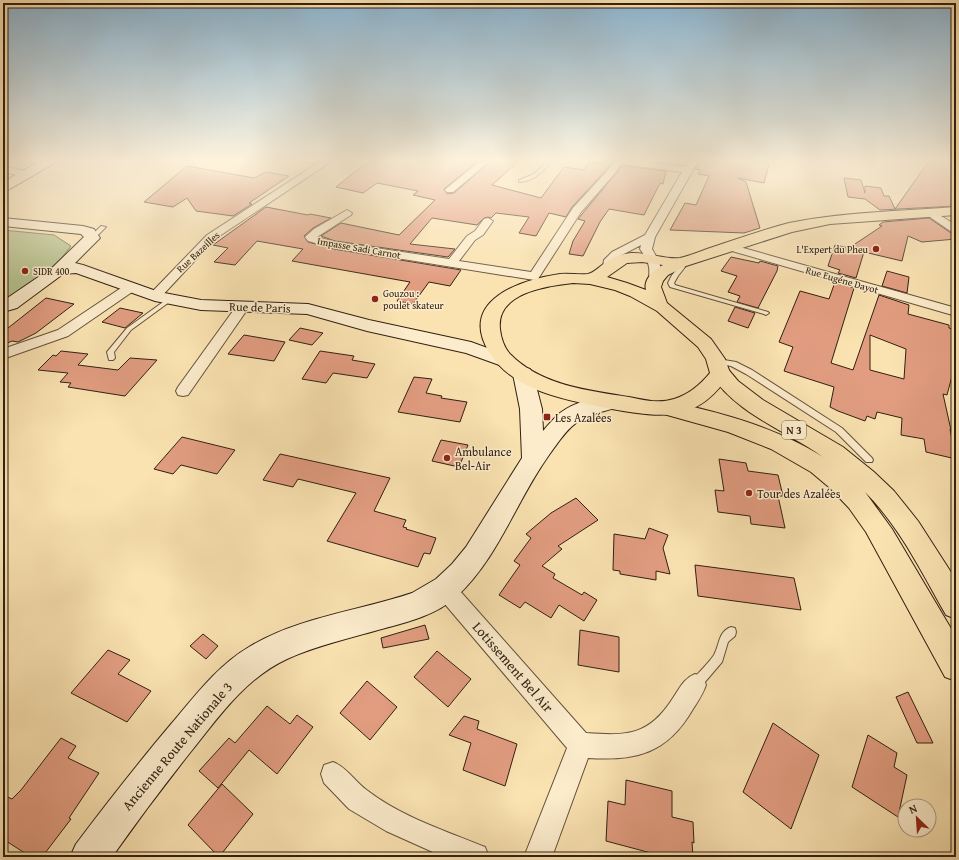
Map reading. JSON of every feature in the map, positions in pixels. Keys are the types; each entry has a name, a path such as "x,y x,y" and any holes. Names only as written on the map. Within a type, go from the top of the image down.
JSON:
{"main road":[{"path":"659,304 653,287 655,280 662,272 680,263 789,228 817,221 850,217 956,211"},
{"path":"593,279 599,276 609,266 623,259 638,258 680,263"},
{"name":"N 3","path":"956,606 902,518 871,484 823,446 756,407 735,392 703,341 659,304 628,288 593,279 537,279 515,291 501,301 496,307 490,318 489,329 492,340 505,361 523,374 564,391 612,402 668,408 744,427 790,447 838,481 858,502 888,546 956,666"},
{"name":"N 3","path":"668,408 685,403 712,386 719,367"}],"street":[{"name":"Rue Bazeilles","path":"162,298 208,237 264,201"},
{"path":"537,279 577,210 585,201"},
{"path":"655,280 653,260 646,249 649,237 669,201"},
{"name":"Impasse Sadi Carnot","path":"347,213 318,231 312,239 334,245 537,279"},
{"path":"931,213 956,230"},
{"path":"451,264 471,238 479,233 488,221"},
{"path":"3,222 83,230 89,232 87,244 77,268"},
{"path":"609,266 610,260 616,254 649,237"},
{"name":"Rue de Paris","path":"3,307 10,304 59,270 87,244"},
{"name":"Rue Eugéne Dayot","path":"729,247 956,312"},
{"name":"Rue de Paris","path":"59,270 77,268 162,298 201,306 308,309 367,325 471,348 505,361"},
{"path":"3,354 63,333 131,288"},
{"path":"184,391 243,307"},
{"name":"Rue de Paris","path":"446,342 469,337 489,329"},
{"path":"523,374 531,409 533,458"},
{"name":"Ancienne Route Nationale 3","path":"89,857 142,785 210,702 235,676 255,661 293,642 328,630 399,611 424,601 445,589 470,563 533,458 556,430 568,419 584,410 612,402"},
{"name":"Lotissement Bel Air","path":"445,589 580,745"},
{"path":"538,857 580,745 615,747 645,742 658,735 669,725 695,685"},
{"path":"333,774 358,800 395,822 475,857"}],"lane":[{"path":"87,244 103,227"},
{"path":"680,263 682,267 675,275 671,283 672,286 766,313"},
{"path":"111,358 110,352 130,329 162,298"},
{"path":"719,367 733,364 749,372 839,430 869,460"},
{"path":"695,685 718,658 724,639 731,632"}],"green space":[{"name":"SIDR 400","path":"3,230 54,235 71,246 50,269 25,287 3,299"}],"building":[{"path":"145,201 182,201 173,207 144,202"},
{"path":"189,201 252,201 249,203 252,204 233,216 196,211"},
{"path":"434,201 577,201 566,217 549,213 536,236 519,233 529,217 496,213 491,218 484,218 477,225 432,218 410,244 455,249 448,257 335,241 321,236 341,223 399,235"},
{"path":"593,201 651,201 644,215 609,209 600,222 583,256 569,254 573,241 585,221 578,219"},
{"path":"698,201 752,201 760,228 744,233 670,230 685,203 696,205"},
{"path":"868,201 891,201 895,209 901,201 956,201 956,206 880,210"},
{"path":"266,207 331,218 313,228 304,236 308,242 334,249 461,270 450,286 429,282 413,304 397,301 410,282 292,261 303,249 257,241 235,265 214,262 228,248 213,245"},
{"path":"929,218 951,233 956,234 956,239 922,242 908,236 902,261 864,252 856,278 838,273 840,270 828,266 835,245 849,248 882,226 879,225 883,222"},
{"path":"731,257 759,263 760,261 778,266 777,271 758,308 737,302 740,296 728,292 737,276 721,271"},
{"path":"887,271 909,277 907,293 882,286"},
{"path":"835,282 854,288 831,363 853,370 879,295 909,305 908,314 949,325 949,328 956,330 952,359 956,361 947,395 943,394 956,459 926,452 924,439 901,435 902,418 877,412 875,419 867,416 865,421 838,411 830,407 834,387 784,371 793,347 779,342 800,291 829,299","holes":["870,335 906,349 904,379 870,370"]},
{"path":"46,298 74,304 36,333 18,342 12,341 3,345 3,332"},
{"path":"735,307 755,313 748,328 728,321"},
{"path":"120,308 143,313 125,328 102,322"},
{"path":"300,328 323,333 312,345 289,340"},
{"path":"244,335 285,342 274,361 228,354"},
{"path":"61,351 88,354 78,365 118,370 130,358 157,360 125,396 68,387 71,383 60,382 68,373 38,370 53,355 56,356"},
{"path":"320,351 354,356 352,360 375,364 367,378 333,373 326,383 302,379"},
{"path":"414,377 432,379 426,393 442,396 441,398 467,402 460,422 398,412"},
{"path":"182,437 235,450 217,474 181,465 173,474 154,469"},
{"path":"441,440 468,445 459,467 432,461"},
{"path":"280,454 390,478 374,511 406,520 403,527 407,528 406,529 436,538 430,554 424,553 418,567 327,541 356,493 298,479 293,487 263,480"},
{"name":"Tour des Azalées","path":"719,459 746,463 748,471 778,475 783,496 778,496 785,528 751,524 750,516 718,512 715,490 724,491"},
{"path":"576,498 598,520 558,546 562,549 542,566 555,574 553,578 582,595 584,592 597,600 584,621 559,605 551,618 525,602 520,608 499,595 520,565 514,561 531,538 526,534 551,513"},
{"path":"649,528 668,535 663,548 670,574 656,571 656,580 620,574 620,571 613,570 614,534 645,539"},
{"path":"695,565 794,578 801,610 698,596"},
{"path":"425,625 429,639 383,648 381,638"},
{"path":"580,630 619,637 619,672 578,665"},
{"path":"203,634 218,646 206,659 190,646"},
{"path":"108,650 130,660 118,674 151,691 127,722 71,693"},
{"path":"437,651 471,679 448,707 414,677"},
{"path":"367,681 397,707 370,740 340,713"},
{"path":"908,692 933,743 917,743 896,697"},
{"path":"267,706 290,724 297,715 313,727 277,774 249,750 218,788 199,771 229,738 235,743"},
{"path":"464,716 479,721 477,729 517,744 505,786 463,770 471,743 449,735"},
{"path":"773,723 819,755 791,829 743,792"},
{"path":"868,735 897,753 894,767 907,775 902,798 897,798 897,816 852,787"},
{"path":"61,738 76,746 68,758 99,773 69,818 71,819 42,857 31,857 3,839 3,795 12,799 21,790"},
{"path":"626,780 672,791 672,817 693,822 693,857 666,857 606,841 608,801 625,805"},
{"path":"222,784 253,814 219,857 188,825"}],"place":[{"name":"L'Expert du Pheu","path":"876,249"},
{"name":"SIDR 400","path":"25,271"},
{"name":"Gouzou : poulet skateur","path":"375,299"},
{"name":"Les Azalées","path":"547,417"},
{"name":"Ambulance Bel-Air","path":"447,458"},
{"name":"Tour des Azalées","path":"749,493"}]}
